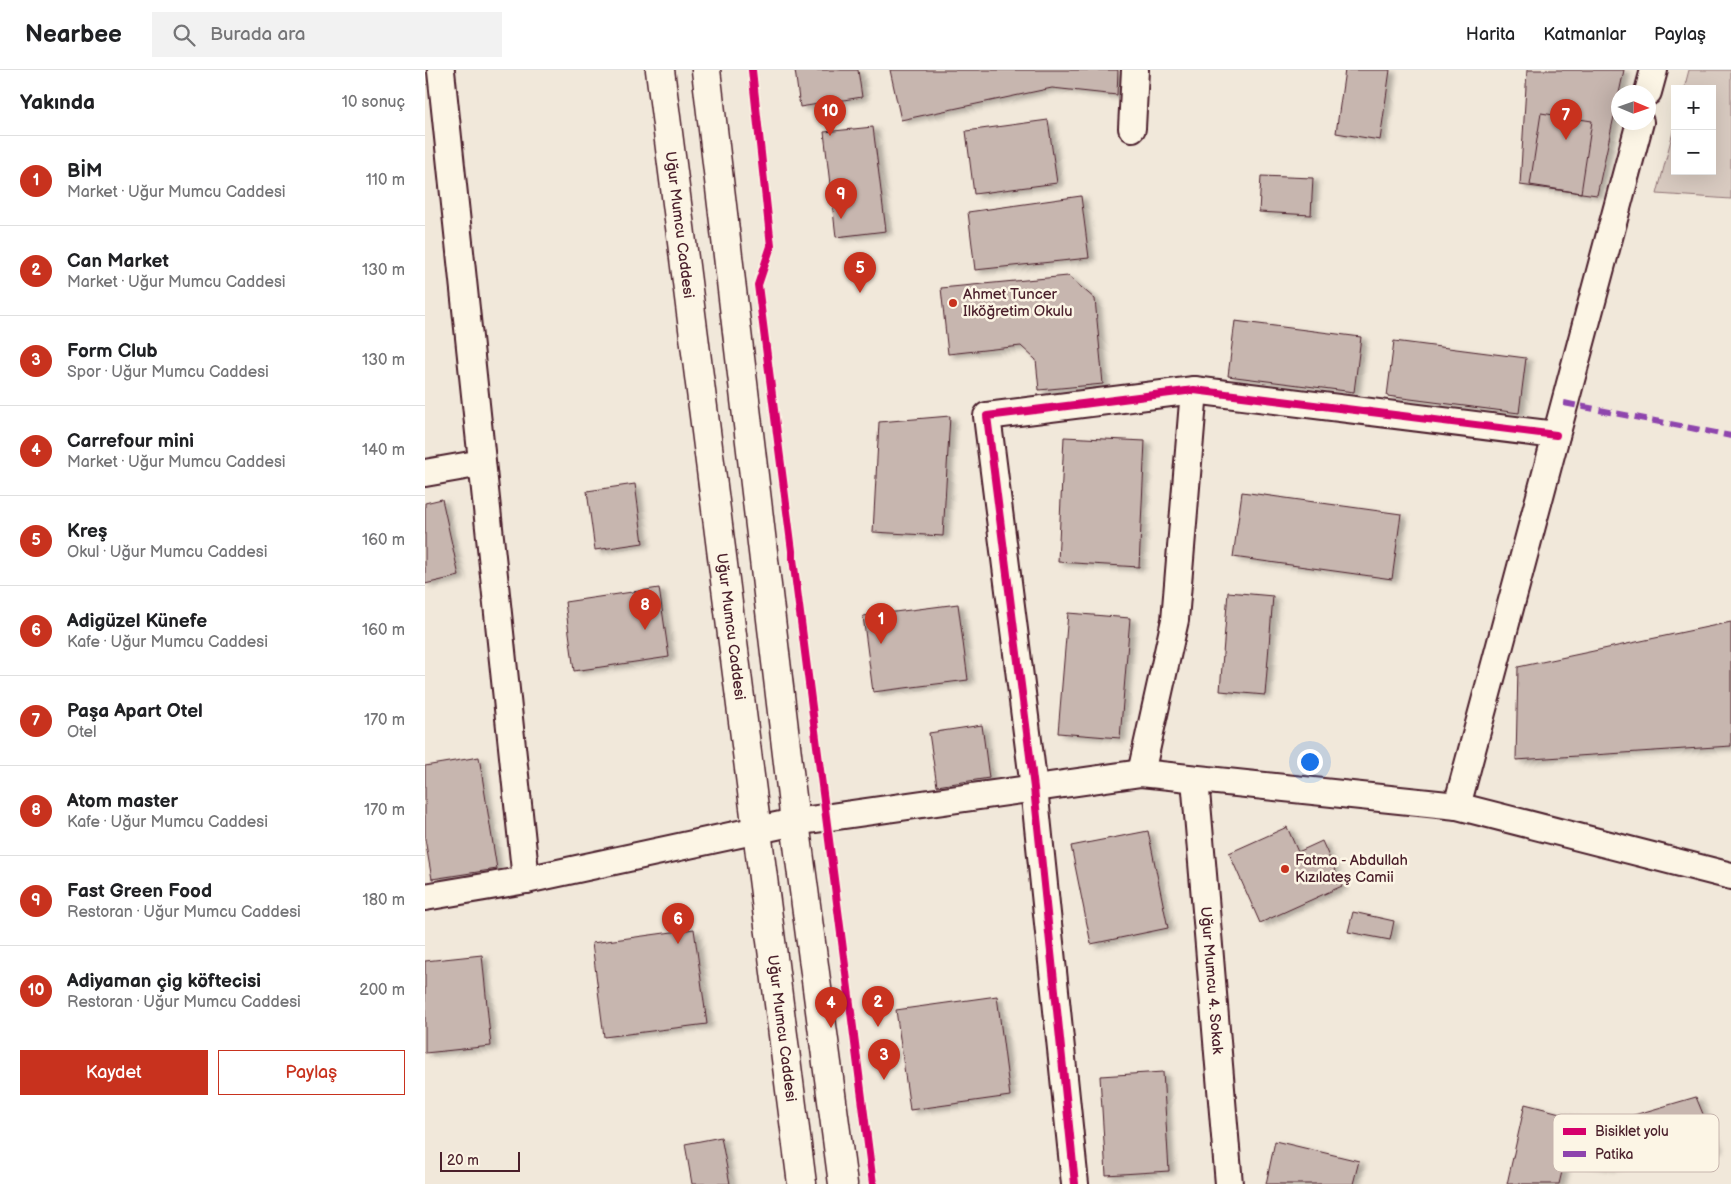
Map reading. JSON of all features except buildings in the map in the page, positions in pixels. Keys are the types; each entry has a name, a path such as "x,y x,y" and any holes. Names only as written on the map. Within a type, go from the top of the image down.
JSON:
{"main road":[{"name":"Uğur Mumcu Caddesi","path":"660,70 755,830 802,1184"},
{"path":"706,70 795,822 843,1184"}],"street":[{"path":"1132,128 1135,70"},
{"path":"1650,85 1654,70"},
{"path":"438,72 526,880"},
{"path":"1457,806 1637,130"},
{"path":"1075,1184 1034,788 987,416 1195,390 1556,435"},
{"path":"1141,773 1175,620 1195,390"},
{"path":"425,473 482,463"},
{"path":"425,897 526,880 795,822 1141,773 1457,806 1731,876"},
{"name":"Uğur Mumcu 4. Sokak","path":"1195,779 1229,1184"}],"shaded area":[{"path":"1689,70 1731,70 1731,199 1657,194 1671,140 1671,175 1716,175 1716,85 1685,85"}],"marked path":[{"path":"1564,403 1731,436"}],"cycle path":[{"path":"752,70 771,246 758,285 873,1184"},
{"path":"1075,1184 1034,788 987,416 1194,390 1556,435"}],"place":[{"name":"Adiyaman çig köftecisi","path":"830,136"},
{"name":"Paşa Apart Otel","path":"1566,140"},
{"name":"Fast Green Food","path":"841,219"},
{"name":"Kreş","path":"860,293"},
{"name":"Ahmet Tuncer Ilköğretim Okulu","path":"953,303"},
{"name":"Atom master","path":"645,630"},
{"name":"BİM","path":"881,644"},
{"name":"Fatma - Abdullah Kızılateş Camii","path":"1285,869"},
{"name":"Adigüzel Künefe","path":"678,944"},
{"name":"Can Market","path":"878,1027"},
{"name":"Carrefour mini","path":"831,1028"},
{"name":"Form Club","path":"884,1080"}]}
